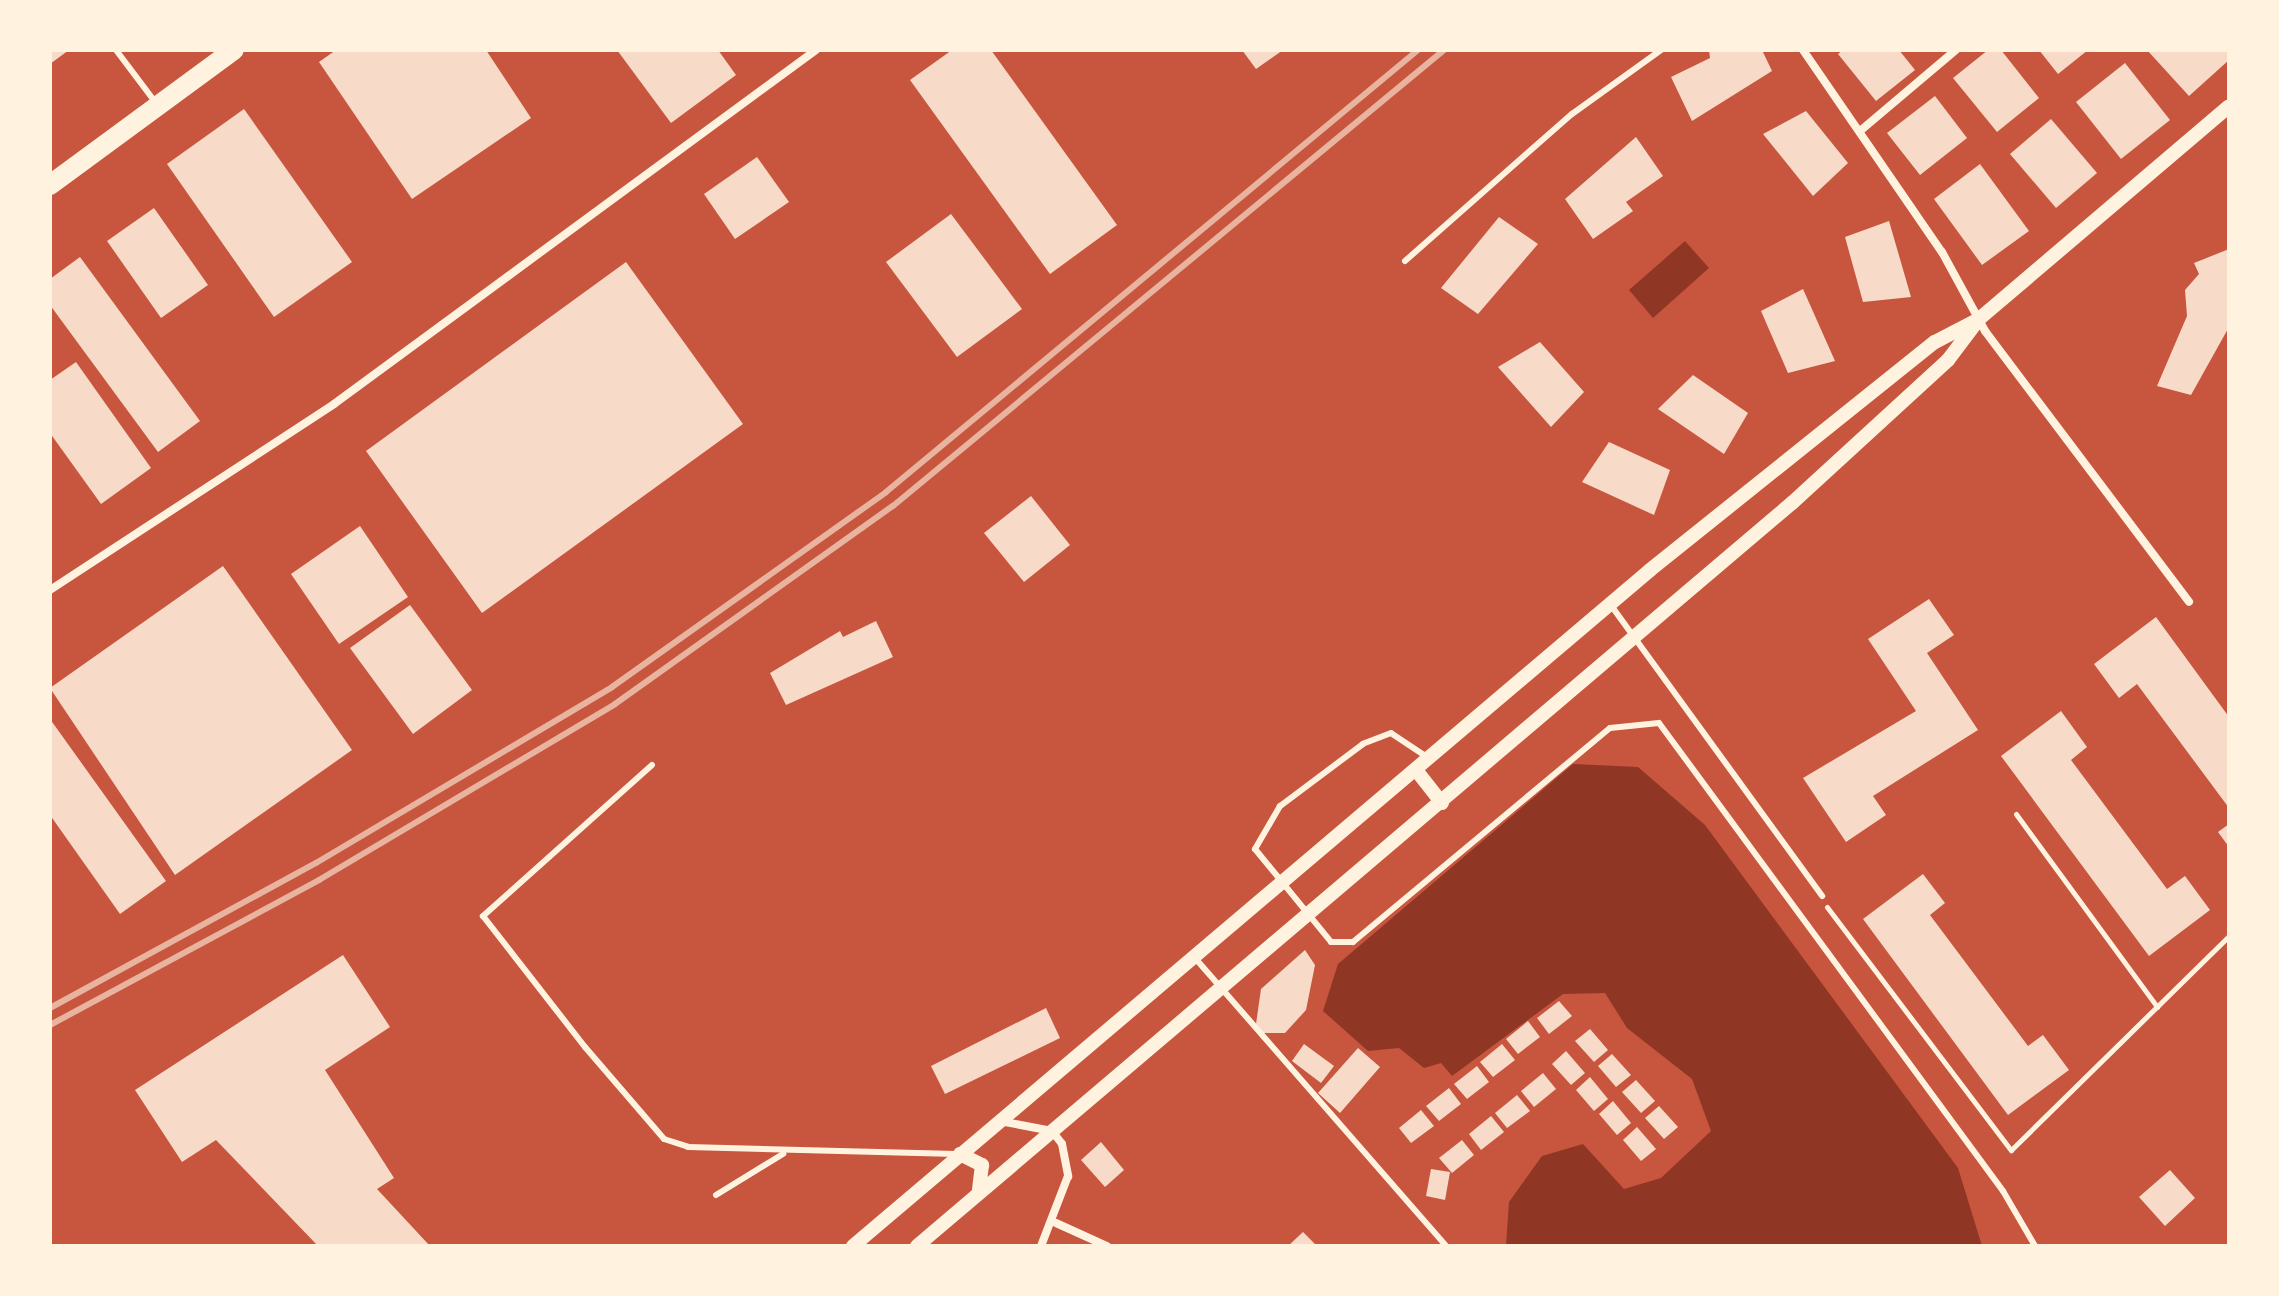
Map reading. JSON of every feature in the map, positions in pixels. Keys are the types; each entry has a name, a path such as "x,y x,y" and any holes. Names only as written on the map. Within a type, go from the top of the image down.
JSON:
{"main road":[{"path":"50,185 234,50"}],"street":[{"path":"50,590 334,404 816,50"},
{"path":"1803,50 1860,131 1979,319 2189,602"},
{"path":"1860,131 1956,50"},
{"path":"917,1246 1442,803 1926,381 1979,319 2229,106"},
{"path":"853,1246 1283,885 1610,604 1935,342 1979,319"},
{"path":"1416,770 1442,803"},
{"path":"999,1121 1052,1131"},
{"path":"1041,1246 1056,1223 1068,1176 1052,1131"},
{"path":"960,1154 984,1170 977,1195"},
{"path":"1056,1223 1107,1246"}],"lane":[{"path":"116,50 158,106"},
{"path":"1405,261 1572,114 1661,50"},
{"path":"1610,604 1822,896"},
{"path":"1429,759 1415,743 1391,733 1363,744 1280,806 1255,849 1331,942 1353,942 1572,755 1610,728 1659,723 2003,1191 2035,1246"},
{"path":"652,765 483,916 562,1017 664,1139 786,1153 960,1154"},
{"path":"1195,958 1446,1246"},
{"path":"716,1195 786,1153"}],"path":[{"path":"2016,814 2157,1007"},
{"path":"1822,896 2011,1150 2229,936"}],"shaded area":[{"path":"1685,241 1709,268 1653,318 1629,290"},
{"path":"1573,764 1638,767 1705,825 1958,1168 1982,1246 1506,1246 1509,1202 1542,1156 1583,1144 1624,1189 1661,1178 1711,1131 1692,1079 1627,1028 1605,993 1563,994 1452,1076 1441,1063 1424,1068 1399,1048 1368,1051 1323,1011 1338,964"}],"building":[{"path":"50,50 69,50 50,64"},
{"path":"336,50 486,50 531,118 412,199 319,62"},
{"path":"617,50 718,50 736,75 671,123"},
{"path":"952,50 991,50 1117,225 1050,274 910,80"},
{"path":"1242,50 1283,50 1256,69"},
{"path":"1709,50 1762,50 1772,71 1692,121 1671,77 1710,58"},
{"path":"1843,50 1899,50 1915,70 1876,101 1838,54"},
{"path":"1988,50 2001,50 2039,98 1997,132 1953,78"},
{"path":"2039,50 2088,50 2058,74"},
{"path":"2147,50 2229,50 2229,60 2189,96"},
{"path":"2125,63 2170,120 2121,159 2076,102"},
{"path":"1935,96 1967,138 1920,175 1887,133"},
{"path":"244,109 352,262 274,317 167,164"},
{"path":"1806,111 1848,163 1813,196 1763,134"},
{"path":"2051,119 2097,173 2056,208 2010,154"},
{"path":"1636,137 1663,176 1626,202 1633,211 1593,239 1565,199"},
{"path":"757,157 789,202 735,239 704,194"},
{"path":"1980,164 2029,231 1982,265 1934,199"},
{"path":"154,208 208,285 161,318 107,241"},
{"path":"951,214 1022,309 957,357 886,262"},
{"path":"1499,217 1538,244 1478,314 1441,288"},
{"path":"1889,221 1911,297 1863,302 1845,237"},
{"path":"2229,249 2229,327 2191,395 2157,386 2187,316 2185,290 2199,274 2194,263"},
{"path":"80,257 200,421 158,452 50,305 50,279"},
{"path":"626,262 743,424 482,613 366,451"},
{"path":"1803,289 1835,361 1788,373 1761,311"},
{"path":"1540,342 1584,392 1551,427 1498,367"},
{"path":"76,362 151,468 101,504 50,433 50,380"},
{"path":"1693,375 1748,413 1724,454 1658,409"},
{"path":"1609,442 1670,470 1654,515 1582,482"},
{"path":"1031,496 1070,545 1024,582 984,533"},
{"path":"360,526 408,597 339,644 291,574"},
{"path":"223,566 352,750 175,875 50,688"},
{"path":"1929,599 1954,635 1927,653 1978,730 1873,796 1886,815 1846,842 1803,778 1916,711 1868,639"},
{"path":"410,605 472,690 413,734 350,648"},
{"path":"2156,617 2229,717 2229,808 2137,684 2119,698 2094,664"},
{"path":"876,621 893,657 786,705 770,673 840,631 843,637"},
{"path":"2061,711 2087,747 2071,760 2167,889 2185,876 2210,910 2149,956 2001,756"},
{"path":"50,719 166,881 120,914 50,815"},
{"path":"2229,824 2229,847 2218,832"},
{"path":"1923,874 1945,903 1930,915 2028,1046 2043,1035 2069,1070 2008,1115 1863,919"},
{"path":"1305,950 1315,965 1306,1010 1285,1033 1263,1033 1256,1024 1261,989"},
{"path":"343,955 390,1027 325,1070 394,1178 377,1189 430,1246 318,1246 216,1140 182,1162 135,1090"},
{"path":"1559,1001 1572,1016 1549,1034 1537,1018"},
{"path":"1046,1008 1060,1038 945,1094 931,1066"},
{"path":"1528,1021 1540,1037 1518,1054 1506,1039"},
{"path":"1590,1029 1608,1050 1594,1062 1575,1041"},
{"path":"1304,1044 1334,1066 1321,1083 1292,1061"},
{"path":"1502,1044 1515,1060 1493,1077 1480,1062"},
{"path":"1358,1048 1380,1067 1340,1113 1318,1093"},
{"path":"1566,1051 1585,1073 1571,1085 1552,1064"},
{"path":"1612,1054 1631,1075 1616,1087 1598,1066"},
{"path":"1477,1066 1489,1082 1467,1099 1454,1084"},
{"path":"1543,1073 1556,1089 1534,1107 1521,1091"},
{"path":"1590,1077 1608,1099 1594,1111 1576,1090"},
{"path":"1636,1080 1655,1101 1641,1113 1622,1092"},
{"path":"1449,1088 1461,1104 1439,1121 1426,1106"},
{"path":"1517,1095 1530,1111 1507,1128 1495,1113"},
{"path":"1613,1101 1631,1123 1617,1135 1599,1114"},
{"path":"1659,1106 1678,1127 1664,1139 1645,1118"},
{"path":"1421,1110 1434,1126 1411,1143 1399,1128"},
{"path":"1491,1116 1504,1132 1481,1150 1469,1134"},
{"path":"1637,1127 1656,1149 1641,1161 1623,1140"},
{"path":"1462,1140 1474,1155 1452,1173 1439,1158"},
{"path":"1101,1142 1124,1170 1105,1187 1081,1160"},
{"path":"1431,1169 1450,1172 1445,1200 1426,1196"},
{"path":"2170,1170 2195,1198 2165,1226 2139,1197"},
{"path":"1303,1232 1317,1246 1288,1246"}],"railway":[{"path":"50,1008 316,863 612,687 886,492 1418,50"},
{"path":"50,1025 319,880 615,704 893,506 1444,50"}]}
